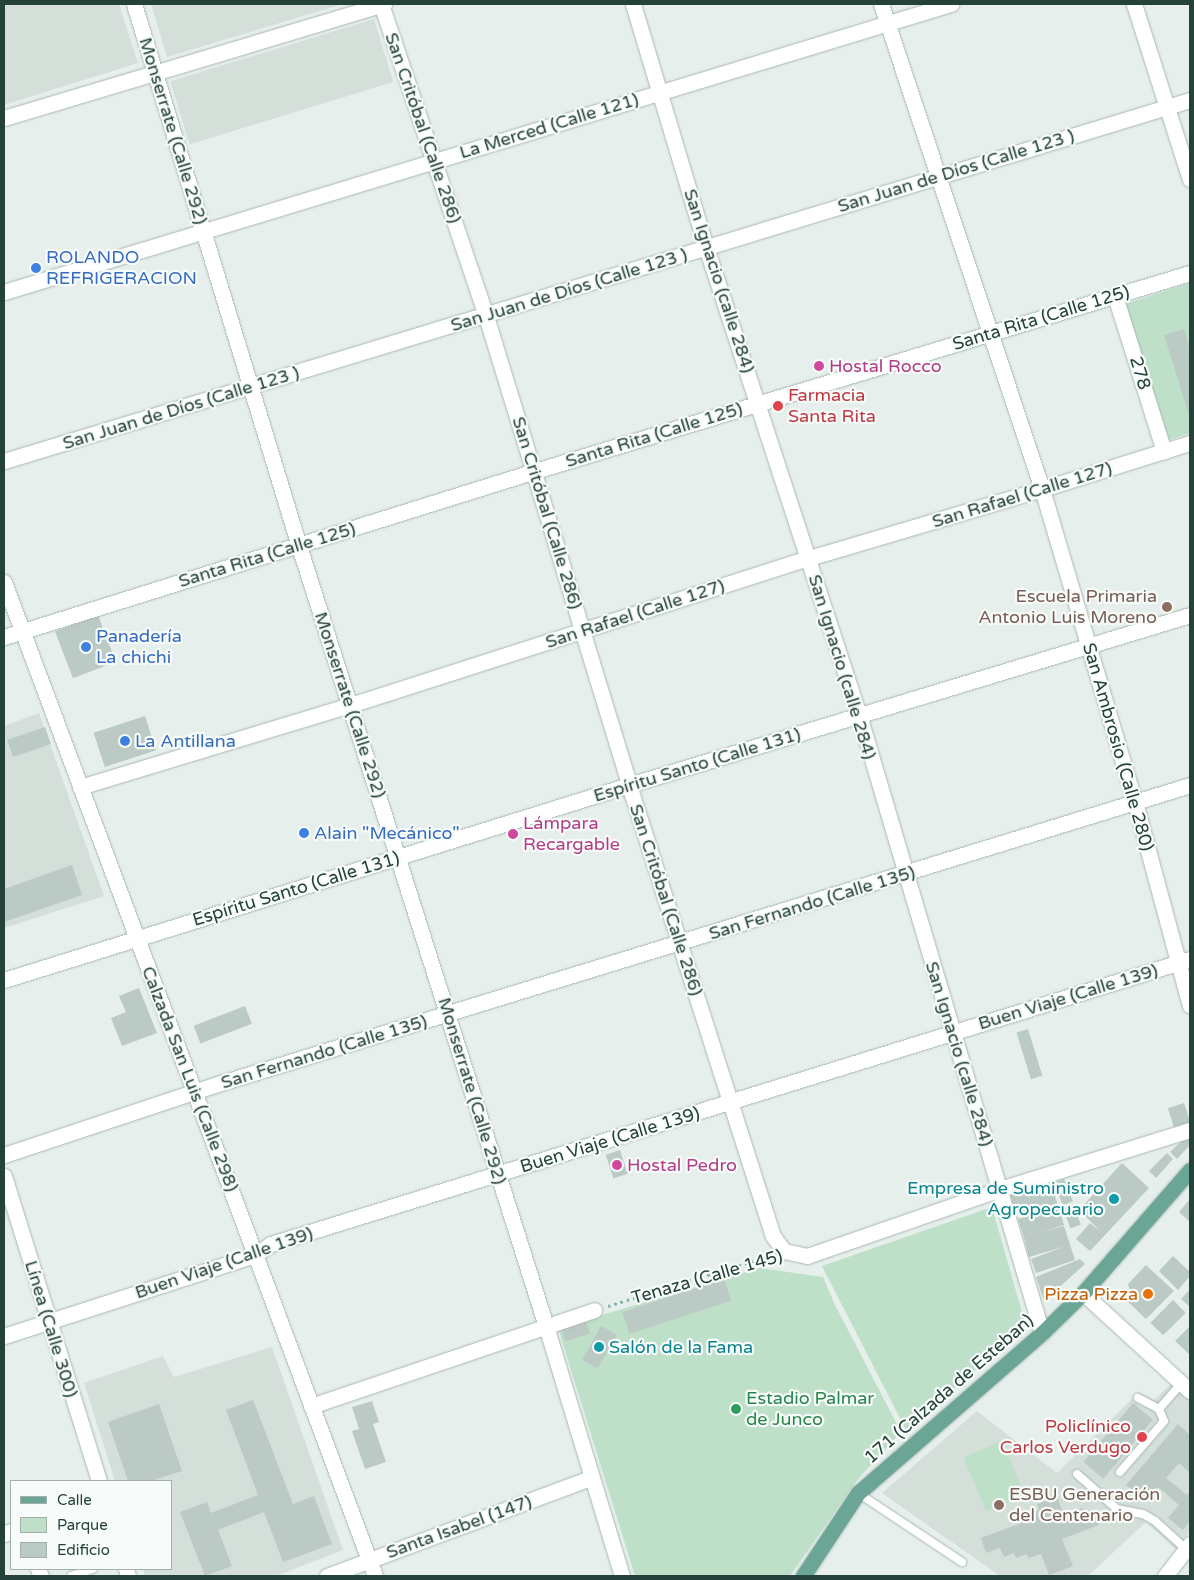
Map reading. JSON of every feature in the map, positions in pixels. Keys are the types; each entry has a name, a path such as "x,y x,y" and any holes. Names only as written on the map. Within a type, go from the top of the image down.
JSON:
{"main road":[{"name":"171 (Calzada de Esteban)","path":"803,1576 858,1493 1042,1333 1083,1293 1190,1170"}],"street":[{"name":"Monserrate (Calle 292)","path":"134,4 299,546 546,1326 622,1576"},
{"path":"4,118 382,4"},
{"name":"San Critóbal (Calle 286)","path":"382,4 486,316 535,471 629,785 773,1236 784,1251"},
{"name":"San Ignacio (calle 284)","path":"633,4 706,248 809,558 858,715 1042,1333"},
{"name":"San Ambrosio (Calle 280)","path":"881,4 1042,490 1184,961 1190,1006"},
{"name":"La Merced (Calle 121)","path":"4,292 951,4"},
{"path":"1134,4 1190,179"},
{"name":"San Juan de Díos (Calle 123 )","path":"4,461 486,316 1190,100"},
{"name":"Santa Rita (Calle 125)","path":"4,637 78,612 299,546 535,471 1190,273"},
{"name":"278","path":"1116,296 1164,451"},
{"name":"San Rafael (Calle 127)","path":"80,787 350,705 809,558 1042,490 1190,443"},
{"name":"Calzada San Luis (Calle 298)","path":"4,582 375,1576"},
{"name":"Espíritu Santo (Calle 131)","path":"4,980 629,785 1190,614"},
{"name":"San Fernando (Calle 135)","path":"4,1155 194,1092 1190,785"},
{"name":"Buen Viaje (Calle 139)","path":"4,1336 50,1323 255,1255 271,1244 1184,961"},
{"name":"Tenaza (Calle 145)","path":"784,1251 807,1256 1000,1189 1190,1130"},
{"name":"Línea (Calle 300)","path":"4,1176 99,1480"},
{"path":"1083,1293 1187,1383"},
{"path":"311,1406 594,1310"},
{"name":"Santa Isabel (147)","path":"327,1576 592,1478"},
{"path":"1165,1576 1188,1546"}],"lane":[{"path":"1159,1410 1187,1383"},
{"path":"1120,1472 1164,1421 1159,1410 1138,1398"},
{"path":"1077,1474 1117,1509 1143,1514 1155,1520 1188,1546"},
{"path":"858,1493 962,1562"},
{"path":"71,1576 91,1570"}],"path":[{"name":"Tenaza (Calle 145)","path":"594,1310 784,1251"}],"shaded area":[{"path":"4,4 119,4 138,63 4,105"},
{"path":"151,4 343,4 167,57"},
{"path":"374,19 393,82 190,144 170,81"},
{"path":"39,713 104,896 4,928 4,726"},
{"path":"272,1347 343,1550 276,1576 145,1576 143,1570 172,1570 172,1480 115,1480 84,1383 163,1356 174,1377"},
{"name":"ESBU Generación del Centenario","path":"1172,1383 1190,1399 1190,1531 1175,1549 1146,1522 1088,1576 1000,1576 882,1493 977,1411 1057,1473 1139,1392 1154,1400"}],"green space":[{"path":"1190,283 1190,433 1169,440 1125,304"},
{"path":"992,1207 1026,1326 906,1430 822,1266"},
{"name":"Estadio Palmar de Junco","path":"760,1268 823,1277 835,1305 901,1432 858,1479 790,1576 635,1576 558,1328"},
{"path":"1002,1441 1025,1495 986,1512 963,1457"}],"building":[{"path":"1184,329 1190,349 1190,418 1164,335"},
{"name":"Panadería La chichi","path":"98,615 116,662 73,678 55,631"},
{"name":"La Antillana","path":"145,716 156,750 105,767 94,733"},
{"path":"45,727 51,744 13,757 7,740"},
{"path":"72,865 82,895 4,922 4,889"},
{"path":"139,988 157,1033 122,1046 111,1018 126,1012 119,996"},
{"path":"245,1006 252,1024 200,1043 194,1026"},
{"path":"1028,1029 1042,1076 1031,1079 1017,1033"},
{"path":"1184,1103 1190,1122 1174,1127 1168,1108"},
{"path":"1186,1137 1190,1141 1190,1145 1177,1159 1170,1152"},
{"name":"Hostal Pedro","path":"620,1150 628,1174 613,1178 606,1155"},
{"path":"1167,1153 1173,1159 1156,1178 1149,1171"},
{"name":"Empresa de Suministro Agropecuario","path":"1122,1163 1149,1188 1090,1251 1076,1239 1090,1223 1101,1232 1079,1210"},
{"path":"1064,1179 1073,1201 1063,1205 1054,1183"},
{"path":"1052,1184 1057,1203 1016,1214 1010,1195"},
{"path":"1190,1199 1190,1222 1179,1212"},
{"path":"1073,1204 1081,1225 1071,1228 1063,1208"},
{"path":"1058,1206 1064,1225 1024,1238 1018,1219"},
{"path":"1064,1226 1075,1260 1036,1273 1031,1259 1066,1246 1029,1257 1024,1237"},
{"path":"1173,1256 1190,1272 1190,1276 1178,1290 1159,1271"},
{"path":"1080,1259 1085,1264 1044,1301 1036,1277"},
{"name":"Pizza Pizza","path":"1146,1265 1174,1291 1146,1319 1124,1298 1130,1291 1128,1284"},
{"path":"724,1279 731,1301 629,1334 622,1312"},
{"path":"1190,1289 1190,1307 1181,1299"},
{"path":"1173,1300 1186,1313 1163,1335 1150,1323"},
{"path":"586,1321 590,1333 565,1341 561,1329"},
{"name":"Salón de la Fama","path":"601,1326 617,1335 598,1369 582,1360"},
{"path":"1190,1326 1190,1355 1175,1341"},
{"path":"253,1400 293,1504 314,1496 332,1544 283,1562 264,1512 218,1530 232,1566 205,1576 180,1512 207,1502 211,1513 258,1495 226,1410"},
{"path":"372,1401 379,1422 373,1424 386,1462 365,1469 352,1431 359,1429 352,1407"},
{"path":"1133,1403 1153,1420 1103,1479 1084,1462"},
{"path":"159,1404 182,1471 154,1480 128,1480 108,1422"},
{"path":"1178,1424 1190,1435 1190,1473 1179,1463 1166,1478 1187,1495 1190,1491 1190,1521 1183,1530 1168,1518 1179,1505 1158,1487 1145,1501 1126,1485"},
{"path":"1057,1497 1064,1515 1083,1508 1084,1512 1093,1509 1099,1525 1062,1539 1073,1566 1049,1575 1041,1554 1028,1558 1027,1554 1016,1558 1014,1553 1004,1557 1000,1548 986,1553 981,1538 1029,1520 1027,1515 1039,1510 1037,1504"}],"place":[{"name":"ROLANDO REFRIGERACION","path":"36,268"},
{"name":"Hostal Rocco","path":"819,366"},
{"name":"Farmacia Santa Rita","path":"778,406"},
{"name":"Escuela Primaria Antonio Luis Moreno","path":"1167,607"},
{"name":"Panadería La chichi","path":"86,647"},
{"name":"La Antillana","path":"125,741"},
{"name":"Alain \"Mecánico\"","path":"304,833"},
{"name":"Lámpara Recargable","path":"513,834"},
{"name":"Hostal Pedro","path":"617,1165"},
{"name":"Empresa de Suministro Agropecuario","path":"1114,1199"},
{"name":"Pizza Pizza","path":"1148,1294"},
{"name":"Salón de la Fama","path":"599,1347"},
{"name":"Estadio Palmar de Junco","path":"736,1409"},
{"name":"Policlínico Carlos Verdugo","path":"1142,1437"},
{"name":"ESBU Generación del Centenario","path":"999,1505"}]}
